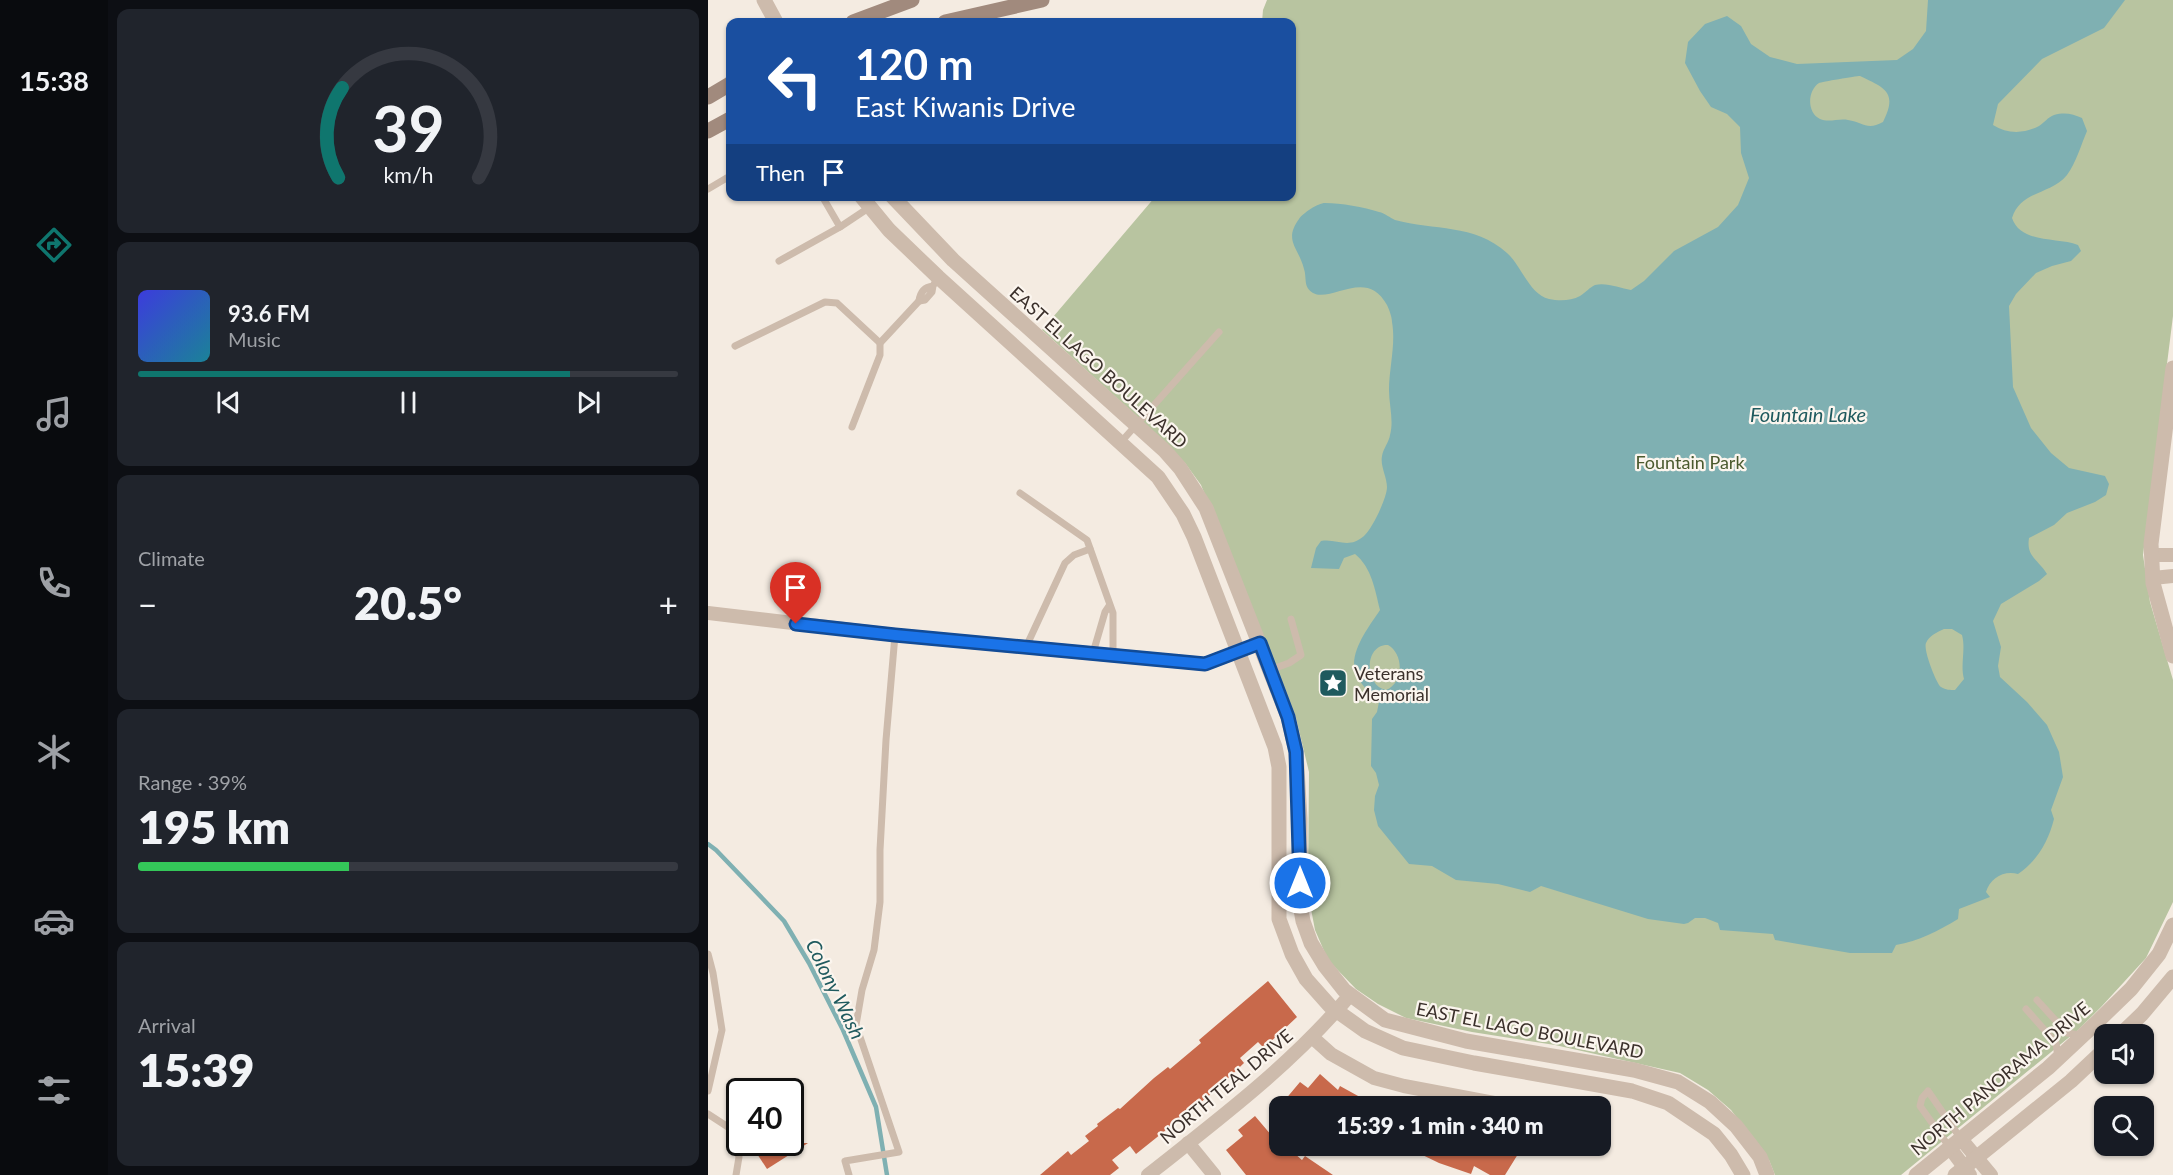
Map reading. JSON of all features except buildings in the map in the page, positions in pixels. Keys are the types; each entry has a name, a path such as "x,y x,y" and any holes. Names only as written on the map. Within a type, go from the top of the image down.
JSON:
{"main road":[{"path":"864,18 912,0"},
{"path":"963,18 1042,0"},
{"path":"708,97 726,86"},
{"path":"708,131 726,121"}],"street":[{"path":"764,0 774,18"},
{"name":"EAST EL LAGO BOULEVARD","path":"896,201 952,260 1136,425 1180,468 1206,508 1288,717 1296,752 1300,819 1300,904 1303,921 1311,943 1324,966 1344,990 1385,1020 1466,1041 1634,1070 1678,1082 1710,1102 1736,1126 1760,1157 1767,1175"},
{"path":"866,202 935,281 1039,368 1158,477 1184,514 1269,728 1279,767 1279,919 1292,954 1306,979 1330,1006 1365,1031 1403,1048 1632,1091 1668,1103 1714,1134 1743,1175"},
{"path":"1039,368 1053,350"},
{"path":"2173,368 2152,555 2153,578 2173,656"},
{"path":"2152,555 2173,555"},
{"path":"2153,578 2173,576"},
{"path":"708,613 895,635 1205,664 1260,643"},
{"path":"1278,903 1300,904"},
{"name":"NORTH PANORAMA DRIVE","path":"1916,1175 2082,1036 2138,980 2159,954 2173,925"},
{"path":"2132,1024 2173,976"},
{"name":"NORTH TEAL DRIVE","path":"1148,1175 1262,1084 1312,1037 1350,995"},
{"path":"1312,1037 1331,1054 1374,1078 1457,1096"},
{"path":"1966,1169 2094,1059"},
{"path":"1188,1143 1214,1175"},
{"path":"1955,1144 1966,1169"},
{"path":"1966,1169 1991,1175"}],"lane":[{"path":"708,189 726,178"},
{"path":"825,201 840,227"},
{"path":"779,261 840,227 866,202"},
{"path":"852,427 880,355 880,343 919,301 920,295 926,288 935,281"},
{"path":"735,346 825,302 837,303 880,343"},
{"path":"1121,442 1219,332"},
{"path":"1020,493 1088,540 1113,613 1113,655"},
{"path":"1026,647 1065,563 1074,555 1090,549"},
{"path":"1093,653 1105,612 1109,606"},
{"path":"1270,670 1289,663 1301,655 1291,619"},
{"path":"849,1175 845,1161 899,1152 856,1025 862,990 874,950 879,902 886,740 895,635"},
{"path":"708,954 722,1030 708,1091"},
{"path":"2037,1000 2067,1033 2082,1036"},
{"path":"2026,1009 2056,1043 2058,1058"},
{"path":"1928,1091 1955,1144 1920,1106 1928,1091"},
{"path":"708,1114 731,1129 739,1157 736,1175"}],"green space":[{"name":"Fountain Park","path":"1267,0 2173,0 2173,316 2143,555 2150,602 2173,680 2173,902 2146,958 2102,1006 2078,1030 1901,1175 1775,1175 1769,1160 1731,1110 1708,1090 1680,1073 1555,1045 1472,1032 1406,1018 1378,1004 1356,989 1328,960 1315,930 1308,893 1309,772 1296,718 1201,485 1166,443 1042,330 1152,201 1296,201 1296,18 1262,18"}],"water":[{"name":"Fountain Lake","path":"1928,0 2125,0 2104,28 2042,59 1998,104 1993,125 2004,130 2022,132 2039,126 2054,115 2065,114 2082,118 2087,131 2067,175 2053,186 2022,202 2012,218 2023,232 2031,236 2078,245 2081,251 2071,261 2036,273 2016,294 2009,306 2013,387 2031,428 2051,453 2069,468 2105,476 2109,484 2106,495 2067,513 2054,525 2029,538 2031,554 2047,574 2001,604 1993,621 2001,647 1998,666 2000,677 2027,702 2047,725 2059,752 2063,777 2051,810 2054,819 2052,827 2041,850 2018,874 2003,874 1994,879 1986,892 1990,897 1959,909 1958,919 1936,931 1913,941 1896,945 1892,953 1850,953 1775,940 1773,934 1720,930 1718,923 1705,918 1695,918 1684,924 1648,919 1541,886 1530,892 1498,884 1456,880 1432,866 1409,864 1378,826 1374,810 1379,785 1376,773 1371,766 1372,719 1377,712 1379,702 1361,683 1354,668 1354,659 1360,642 1380,610 1372,580 1365,566 1355,554 1344,558 1339,569 1311,568 1316,548 1321,541 1348,543 1364,536 1375,520 1385,498 1387,487 1382,460 1392,424 1389,390 1393,339 1392,318 1379,294 1370,288 1349,288 1321,295 1310,291 1302,262 1292,239 1294,227 1307,211 1319,205 1325,203 1352,206 1383,213 1395,220 1467,232 1494,243 1512,258 1536,291 1549,299 1573,299 1599,284 1631,290 1644,281 1674,251 1718,227 1738,205 1749,178 1741,153 1740,127 1727,114 1711,107 1685,63 1688,42 1705,24 1727,16 1741,26 1751,44 1770,57 1797,64 1897,60 1913,49 1926,31","holes":["1860,76 1882,88 1889,97 1883,122 1869,126 1853,121 1823,120 1816,116 1810,102 1812,91 1819,83","1944,629 1952,629 1962,635 1964,679 1955,690 1941,687 1930,666 1926,643","1388,645 1393,649 1400,668 1396,681 1386,690 1379,687 1371,674 1371,658 1380,646"]}],"waterway":[{"name":"Colony Wash","path":"708,844 784,921 809,963 843,1030 876,1107 887,1175"}],"place":[{"name":"Veterans Memorial","path":"1333,683"}],"route":[{"path":"796,624 1205,664 1260,643 1288,717 1296,752 1300,819 1300,883"}]}
